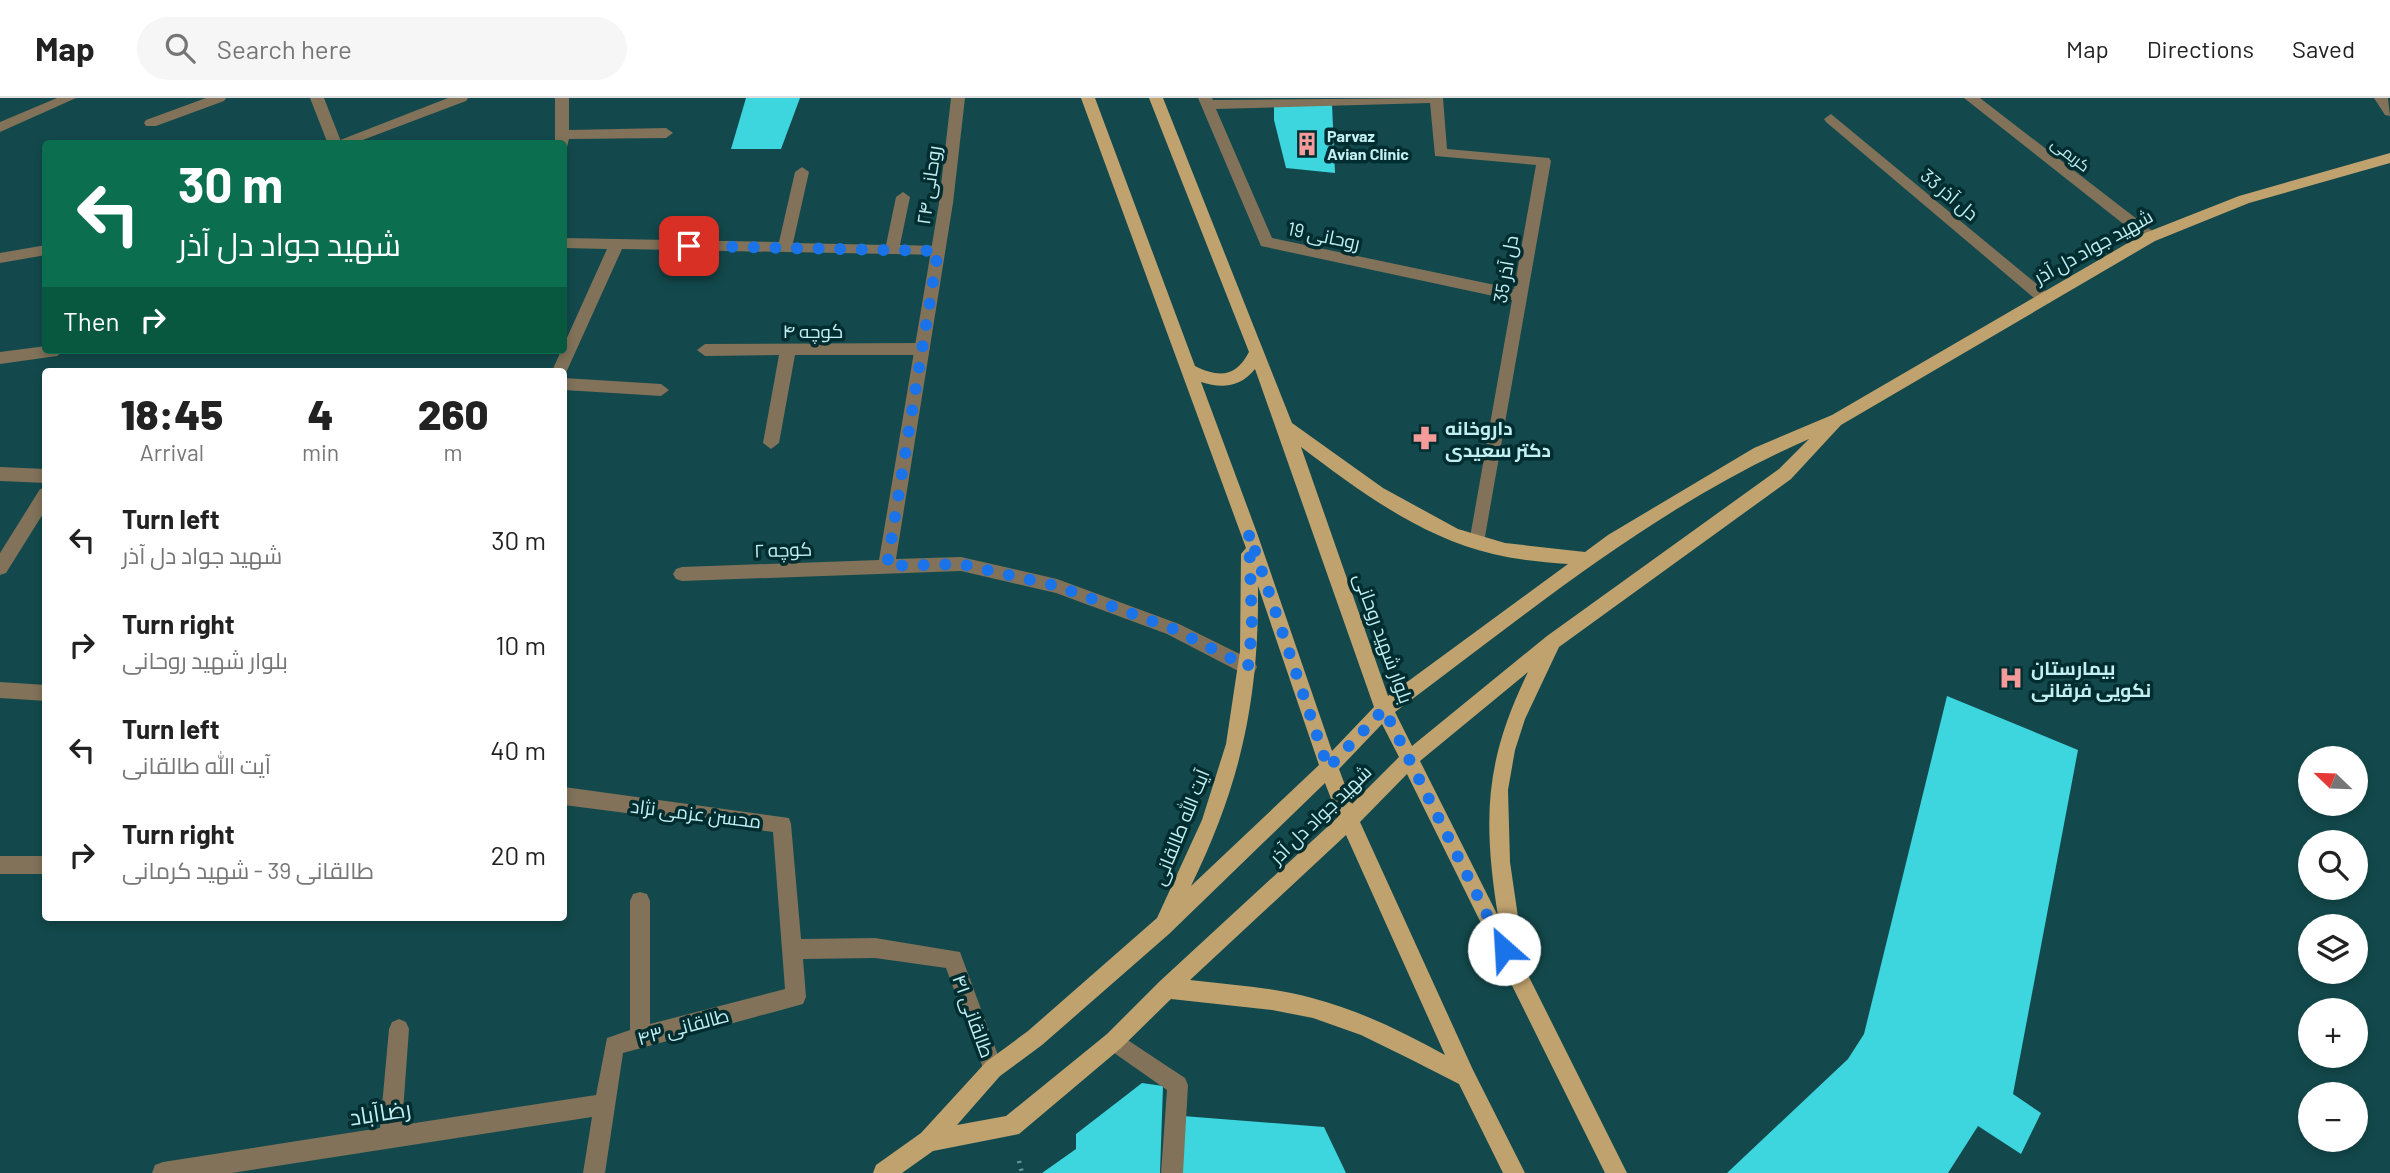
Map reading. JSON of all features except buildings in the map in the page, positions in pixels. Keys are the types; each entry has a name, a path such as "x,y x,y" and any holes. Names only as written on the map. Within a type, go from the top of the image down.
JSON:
{"main road":[{"path":"1088,98 1249,533 1328,768 1466,1077 1514,1173"},
{"name":"بلوار شهید روحانی","path":"1156,98 1285,425 1384,709 1616,1173"},
{"name":"شهید جواد دل آذر","path":"1328,768 1384,709 1586,559 1760,453 1838,419 2150,237 2244,199 2390,158"},
{"path":"1189,370 1208,381 1231,380 1249,370 1256,354"},
{"name":"شهید جواد دل آذر","path":"1011,1126 1114,1041 1167,988 1349,820 1409,759 1553,640 1786,474 1838,419"},
{"path":"1285,425 1355,480 1416,515 1477,543 1509,550 1586,559"},
{"name":"آیت الله طالقانی","path":"1162,927 1217,806 1231,759 1244,700 1252,628 1249,533"},
{"path":"1516,972 1497,830 1501,767 1520,705 1553,640"},
{"name":"آیت الله طالقانی","path":"884,1173 929,1141 993,1069 1035,1038 1162,927 1328,768"},
{"path":"1167,988 1280,1002 1332,1013 1378,1032 1466,1077"},
{"name":"آیت الله طالقانی","path":"929,1141 1011,1126"}],"street":[{"path":"0,127 18,122 69,98"},
{"path":"151,123 219,98"},
{"path":"317,98 334,140"},
{"path":"347,140 461,98"},
{"path":"562,98 563,139 666,133"},
{"name":"روحانی ۲۴","path":"887,566 938,251 958,98"},
{"path":"1206,102 1436,98"},
{"name":"دل آذر 35","path":"1436,98 1440,153 1545,161 1477,543"},
{"name":"کریمی","path":"1971,98 2150,237"},
{"path":"2381,98 2390,111"},
{"name":"روحانی 19","path":"1206,102 1266,242 1520,296"},
{"name":"دل آذر 33","path":"1831,119 2045,299"},
{"path":"785,248 802,172"},
{"path":"892,250 902,197"},
{"path":"567,243 938,251"},
{"path":"561,368 617,244"},
{"path":"0,258 42,251"},
{"name":"کوچه ۴","path":"705,350 922,349"},
{"path":"771,443 788,350"},
{"path":"0,358 42,352"},
{"path":"567,384 661,390"},
{"path":"0,474 42,476"},
{"path":"0,568 42,500"},
{"name":"کوچه ۲","path":"682,574 961,564 1057,586 1173,629 1248,667"},
{"path":"0,690 42,693"},
{"name":"محسن عزمی نژاد","path":"567,796 782,824 796,997"},
{"path":"0,865 42,864"},
{"path":"640,901 640,1038"},
{"name":"طالقانی ۴۱","path":"791,949 875,947 953,959 993,1069"},
{"name":"طالقانی ۴۳","path":"594,1173 614,1045 796,997"},
{"path":"390,1138 400,1029"},
{"path":"1114,1041 1178,1085 1172,1173"},
{"name":"رضاآباد","path":"163,1173 605,1104"}],"place":[{"name":"Parvaz Avian Clinic","path":"1307,144"},
{"name":"داروخانه دکتر سعیدی","path":"1425,438"},
{"name":"بیمارستان نکویی فرقانی","path":"2011,678"}],"route":[{"path":"689,246 938,251 887,566 961,564 1057,586 1173,629 1248,667 1252,628 1249,533 1328,768 1384,709 1504,949"}]}
